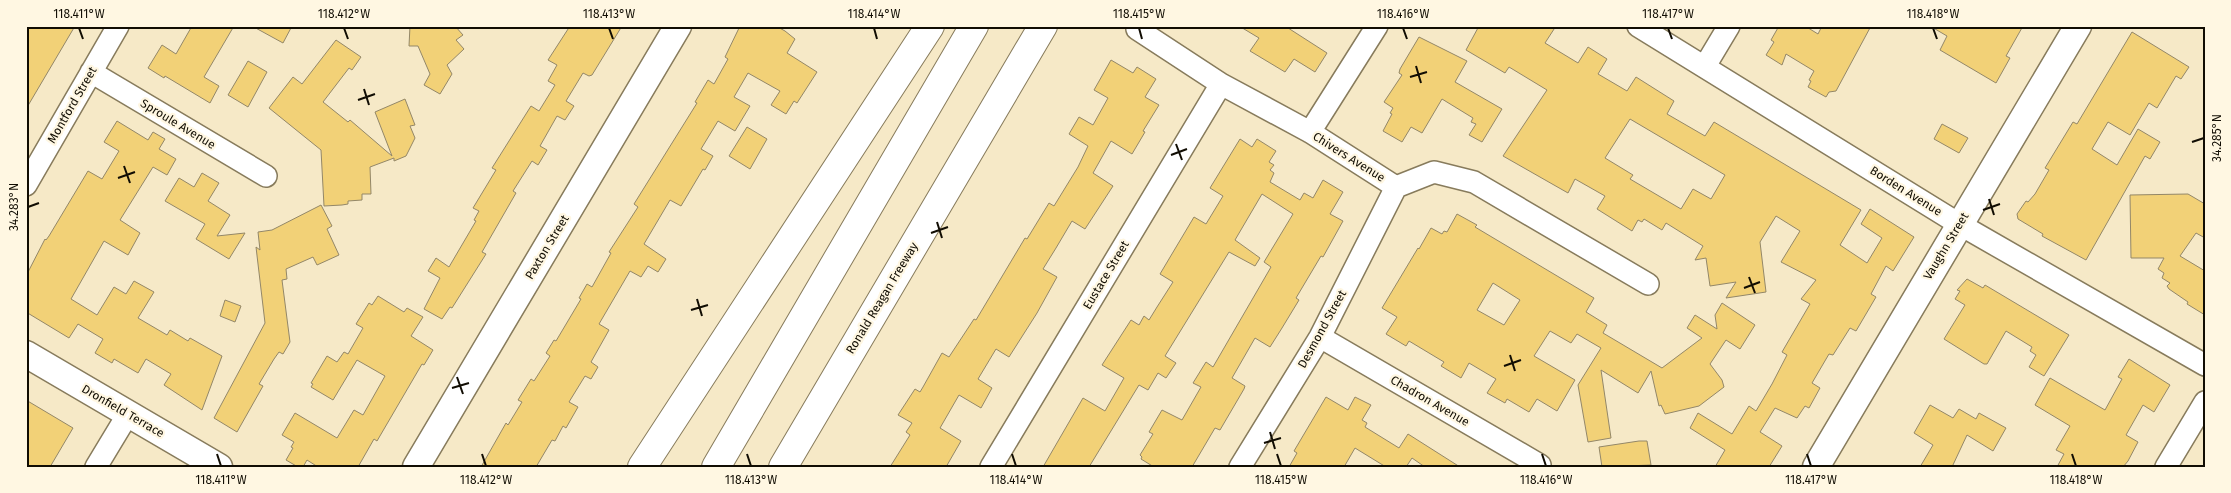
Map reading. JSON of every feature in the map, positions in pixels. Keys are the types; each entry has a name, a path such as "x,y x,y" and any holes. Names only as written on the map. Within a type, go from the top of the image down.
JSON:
{"highway":[{"path":"642,467 930,26"},
{"path":"716,467 974,26"},
{"name":"Ronald Reagan Freeway","path":"783,467 1043,26"}],"street":[{"name":"Montford Street","path":"26,184 118,26"},
{"name":"Paxton Street","path":"416,467 678,26"},
{"path":"1310,132 1377,26"},
{"name":"Borden Avenue","path":"1638,26 1959,224 2205,364"},
{"path":"1705,66 1729,26"},
{"name":"Vaughn Street","path":"1816,467 2078,26"},
{"name":"Chivers Avenue","path":"1137,29 1221,84 1310,132 1396,187 1434,172 1474,182 1648,284"},
{"name":"Sproule Avenue","path":"91,72 266,176"},
{"name":"Eustace Street","path":"991,467 1221,84"},
{"name":"Desmond Street","path":"1240,467 1320,337 1396,187"},
{"name":"Chadron Avenue","path":"1320,337 1540,465"},
{"name":"Dronfield Terrace","path":"26,354 219,467"},
{"path":"2166,467 2205,402"},
{"path":"96,467 128,414"}],"building":[{"path":"26,26 75,26 26,109"},
{"path":"192,26 234,26 204,77 219,86 210,103 148,68 162,45 176,54"},
{"path":"252,26 292,26 283,43"},
{"path":"410,26 455,26 463,35 456,40 464,49 447,65 452,74 440,94 424,85 430,74 418,46 409,46"},
{"path":"570,26 622,26 592,75 589,76 583,73 566,101 574,106 565,120 557,116 540,146 547,150 538,165 532,161 513,191 516,193 482,252 486,254 452,308 450,307 442,319 424,309 440,278 428,271 436,258 449,267 476,221 474,220 479,211 473,208 496,170 492,168 531,106 539,111 555,85 548,81 557,65 548,60"},
{"path":"740,26 776,26 785,31 795,39 787,53 817,72 797,103 794,101 786,114 771,105 780,91 748,73 734,97 750,106 735,131 718,121 701,149 713,156 705,170 703,169 681,206 670,200 644,244 666,259 658,272 648,266 641,277 630,271 599,324 609,330 591,362 598,367 591,379 585,376 569,402 578,407 566,428 563,426 555,441 552,440 536,467 481,467 506,423 508,425 522,402 518,400 531,379 534,381 550,356 546,353 554,340 556,341 581,299 579,298 587,284 592,287 611,253 609,252 638,207 634,204 697,103 695,102 708,80 714,84 728,59 725,57"},
{"path":"1239,26 1285,26 1327,53 1315,72 1294,59 1285,72 1250,51 1259,38"},
{"path":"1479,26 1556,26 1545,43 1578,63 1588,47 1607,59 1598,74 1627,91 1636,77 1674,101 1667,114 1705,136 1714,122 1861,210 1840,245 1867,263 1882,238 1861,224 1870,209 1914,237 1893,271 1886,266 1871,294 1876,297 1856,331 1850,328 1833,355 1829,354 1812,383 1820,388 1809,408 1805,406 1797,418 1775,408 1760,432 1782,446 1769,467 1715,467 1725,450 1690,428 1698,413 1732,434 1749,406 1756,411 1772,384 1787,355 1782,352 1810,304 1801,299 1816,280 1781,262 1800,231 1776,216 1760,242 1766,292 1726,298 1736,282 1710,286 1706,258 1695,260 1703,246 1666,223 1662,230 1644,219 1642,222 1638,220 1632,231 1597,209 1605,196 1575,179 1568,193 1503,156 1547,90 1509,67 1505,73 1466,50","holes":["1630,119 1725,175 1711,199 1693,189 1681,209 1630,179 1633,175 1605,158"]},
{"path":"1779,26 1805,26 1818,34 1822,26 1871,26 1836,91 1829,92 1826,97 1808,87 1811,81 1809,80 1814,71 1786,54 1782,65 1766,55 1774,42 1771,40"},
{"path":"1930,26 2023,26 2006,56 2010,58 1996,83 1940,50 1947,36"},
{"path":"2132,32 2189,67 2181,79 2176,76 2157,108 2149,103 2130,135 2108,122 2092,149 2117,165 2138,129 2160,142 2150,159 2145,156 2086,260 2042,236 2043,234 2018,219 2017,214 2026,201 2028,202 2035,194 2049,170 2045,168 2073,122 2077,124"},
{"path":"1419,37 1467,61 1455,82 1502,109 1482,142 1469,135 1476,124 1471,122 1473,118 1442,99 1422,133 1411,127 1402,142 1383,131 1393,108 1384,102 1402,75 1399,73 1400,69"},
{"path":"336,40 361,57 352,70 349,68 323,102 348,122 350,120 392,156 375,112 405,99 415,125 410,126 415,138 406,156 394,161 394,158 370,167 371,194 362,194 362,200 348,201 348,204 324,206 321,150 269,108 293,77 302,84"},
{"path":"1111,60 1133,73 1137,67 1156,79 1145,97 1159,105 1143,131 1145,132 1132,154 1111,141 1093,173 1113,186 1085,229 1072,221 1043,269 1057,277 1009,357 996,349 978,379 992,388 981,408 959,395 940,428 961,441 946,467 890,467 910,435 906,432 912,423 898,415 915,389 920,392 942,353 949,357 974,319 976,320 1025,238 1027,239 1049,203 1054,206 1078,167 1088,146 1069,134 1079,117 1093,125 1108,98 1094,90"},
{"path":"248,61 267,72 248,107 228,95"},
{"path":"117,121 148,140 153,132 165,139 159,149 176,159 167,175 153,167 120,220 140,233 128,255 104,241 71,299 97,315 114,287 126,294 134,281 154,292 138,318 167,335 170,330 188,341 190,338 222,356 202,410 164,385 171,374 146,359 138,373 114,359 112,363 95,353 103,339 78,324 69,338 26,312 26,276 45,239 49,236 88,171 102,179 119,151 104,142"},
{"path":"1942,124 1968,138 1959,153 1934,139"},
{"path":"747,127 767,139 750,169 729,156"},
{"path":"1240,139 1252,147 1257,139 1276,151 1269,162 1274,165 1270,170 1274,173 1270,182 1300,200 1304,193 1313,198 1323,180 1343,192 1330,214 1343,221 1323,257 1321,256 1296,298 1299,300 1270,347 1255,338 1232,378 1245,386 1244,389 1220,430 1215,428 1192,467 1154,467 1141,459 1140,455 1153,434 1149,432 1162,410 1182,420 1201,387 1193,383 1206,362 1213,367 1271,267 1264,262 1293,214 1262,194 1235,240 1260,258 1255,266 1229,252 1165,356 1176,363 1166,378 1158,373 1148,390 1139,385 1089,467 1043,467 1083,398 1105,411 1124,378 1102,365 1131,320 1139,325 1144,316 1149,320 1173,282 1160,274 1194,217 1206,224 1223,196 1210,188"},
{"path":"202,173 219,183 208,201 230,215 217,236 245,233 229,259 196,239 205,224 165,201 179,178 194,187"},
{"path":"2188,194 2205,204 2205,238 2196,233 2180,256 2205,271 2205,315 2187,304 2188,302 2169,289 2167,286 2170,283 2162,278 2164,273 2158,269 2164,258 2131,258 2130,195"},
{"path":"321,205 332,226 327,229 339,255 317,265 313,257 286,269 287,279 282,280 290,342 283,354 279,352 259,384 263,386 237,432 214,418 265,323 256,247 260,250 258,232 272,230"},
{"path":"1457,214 1477,225 1475,227 1594,298 1586,312 1607,325 1603,333 1662,368 1702,338 1687,328 1695,315 1717,329 1715,315 1722,303 1755,325 1740,349 1726,340 1710,364 1722,380 1724,387 1699,406 1665,414 1661,405 1659,406 1651,371 1638,393 1601,370 1611,438 1588,442 1578,385 1601,348 1577,334 1571,343 1550,331 1534,356 1575,380 1557,411 1537,399 1529,412 1507,399 1505,403 1487,393 1496,379 1469,363 1461,378 1441,366 1444,362 1409,341 1406,346 1386,334 1397,317 1382,308 1431,228 1442,234 1444,231 1447,232","holes":["1493,283 1520,300 1504,325 1477,310"]},
{"path":"1967,279 1983,288 1985,285 2069,335 2044,376 2029,367 2036,355 2030,351 2032,347 2006,331 1987,364 1984,364 1944,339 1965,305 1955,299 1960,291 1957,290"},
{"path":"378,296 404,312 407,308 423,317 411,336 433,350 424,365 422,364 377,441 374,439 358,467 318,467 307,460 303,467 298,467 286,460 293,448 291,447 294,442 282,435 295,413 337,438 354,410 363,415 385,376 357,360 333,400 311,387 313,384 311,383 327,356 337,362 344,352 348,354 363,328 356,324 369,303 372,305"},
{"path":"225,300 241,306 235,322 220,316"},
{"path":"2129,359 2170,385 2154,412 2143,405 2126,435 2138,442 2128,461 2123,467 2057,467 2064,454 2056,450 2070,426 2035,405 2050,378 2105,410 2122,379 2118,377"},
{"path":"1326,397 1348,410 1355,397 1371,405 1362,420 1367,423 1365,427 1399,448 1408,434 1460,467 1425,467 1412,458 1406,467 1386,467 1355,448 1344,467 1289,467 1297,453 1294,451"},
{"path":"26,400 73,428 50,467 26,467"},
{"path":"1930,405 1953,418 1959,409 1976,419 1979,413 2006,428 1993,451 1967,435 1952,467 1920,467 1933,445 1914,433"},
{"path":"1647,441 1651,465 1602,467 1599,447"}]}
